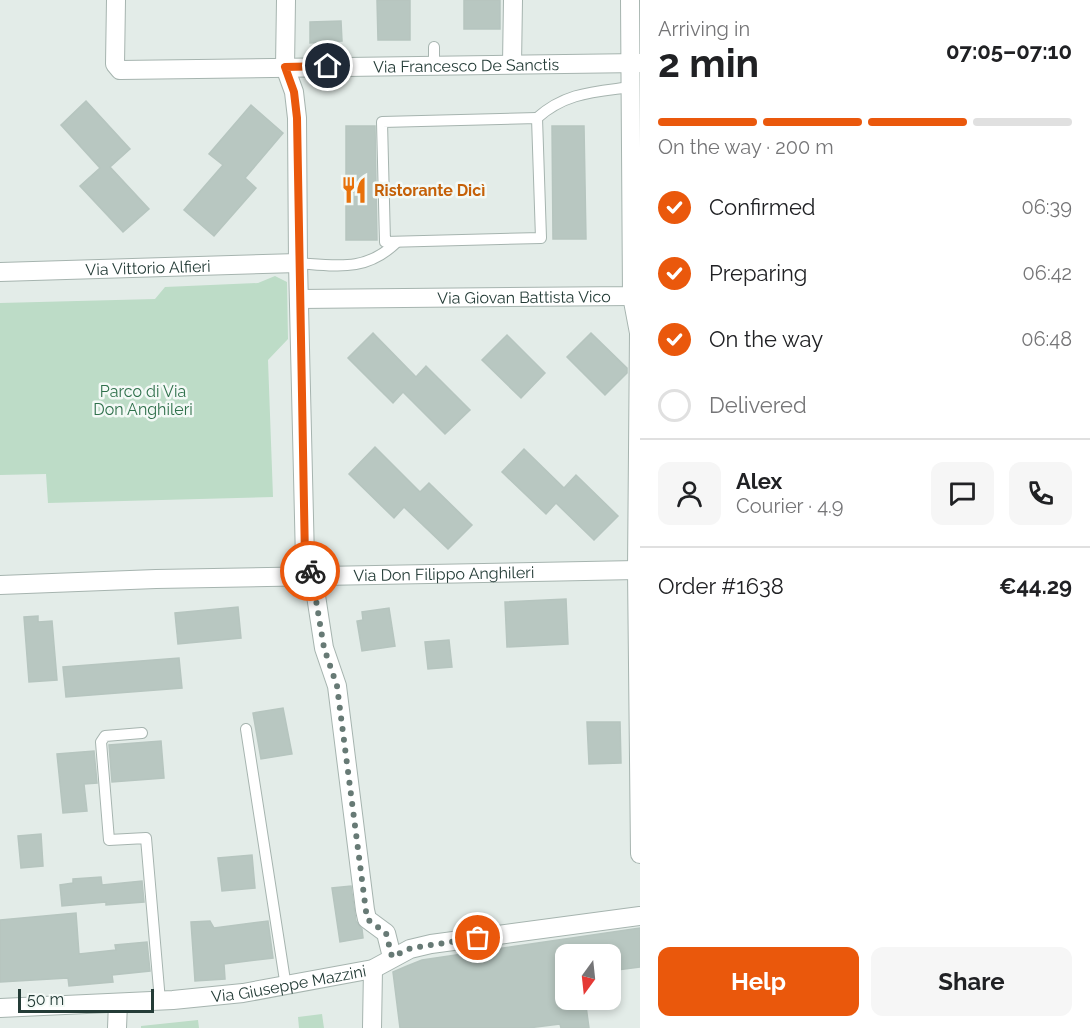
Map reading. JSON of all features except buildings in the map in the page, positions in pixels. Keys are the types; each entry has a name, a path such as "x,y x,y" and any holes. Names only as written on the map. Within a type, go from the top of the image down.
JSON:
{"street":[{"name":"Via Francesco De Sanctis","path":"116,0 115,64 120,70 285,67 434,56 512,64 635,63"},
{"path":"286,0 285,67 294,92 297,118 305,560 312,576 324,648 337,686 365,910 367,919 386,933 392,957"},
{"path":"512,64 513,0"},
{"name":"Via Giovan Battista Vico","path":"299,299 632,296 631,87 635,63 630,0"},
{"name":"Via Vittorio Alfieri","path":"0,272 298,263"},
{"path":"632,296 639,333 640,854"},
{"name":"Via Don Filippo Anghileri","path":"0,585 51,582 638,570"},
{"name":"Via Giuseppe Mazzini","path":"0,1008 160,1001 286,987 373,969 411,948 640,916"},
{"path":"372,1028 373,969"},
{"path":"117,1028 118,1003"}],"lane":[{"path":"537,118 541,238 385,242 382,122 537,118 548,109 572,97 631,87"},
{"path":"298,263 355,265 371,261 385,253 397,242"},
{"path":"246,729 286,987"},
{"path":"142,733 105,736 101,742 109,840 146,838 160,1001"}],"green space":[{"name":"Parco di Via Don Anghileri","path":"275,276 287,282 288,339 268,360 273,497 48,503 46,474 0,475 0,303 155,299 165,287 258,283"},
{"path":"322,1014 324,1028 299,1028 298,1017"},
{"path":"198,1020 199,1028 141,1028 141,1026"}],"way so far":[{"path":"310,571 324,648 337,686 367,919 386,933 392,957 411,948 478,938"}],"place":[{"name":"Ristorante Dicì","path":"354,190"}],"route":[{"path":"310,571 305,560 297,118 291,79 285,67 328,66"}]}
